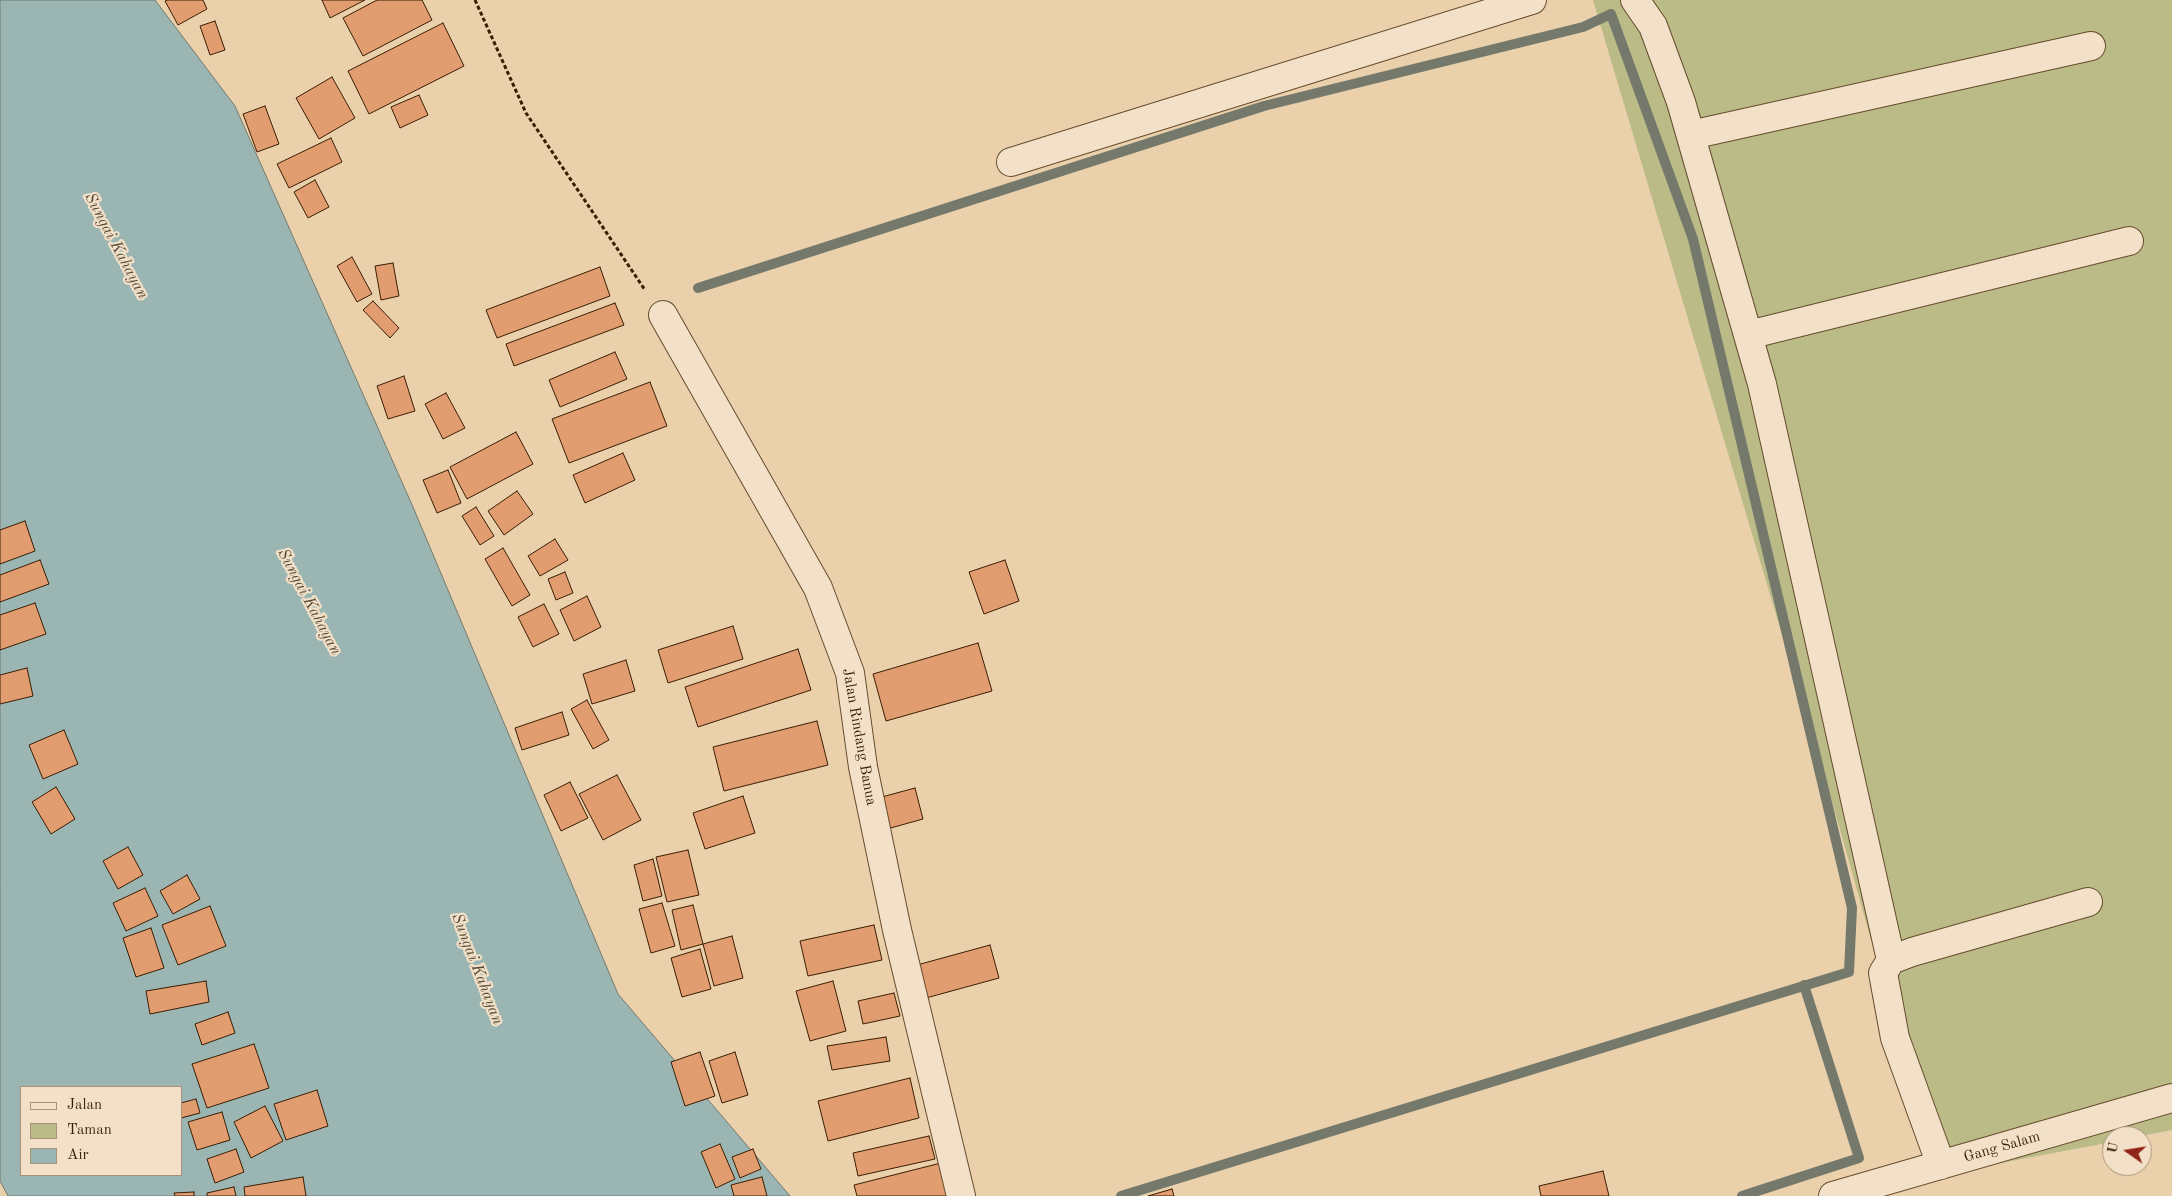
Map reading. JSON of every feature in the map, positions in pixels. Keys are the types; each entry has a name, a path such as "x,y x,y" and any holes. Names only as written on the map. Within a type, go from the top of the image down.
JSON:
{"street":[{"path":"1012,162 1532,0"},
{"path":"1635,0 1653,26 1681,102 1762,384 1891,960"},
{"path":"1691,135 2091,46"},
{"path":"1748,335 2129,241"},
{"name":"Jalan Rindang Banua","path":"662,315 818,588 850,673 867,786 897,930 961,1196"},
{"path":"1941,1165 1894,1038 1883,973 1891,960 1912,952 2088,902"},
{"name":"Gang Salam","path":"1832,1196 2172,1098"}],"path":[{"path":"475,0 526,113 662,315"}],"green space":[{"path":"1593,0 2172,0 2172,1130 2152,1134 2152,1126 2102,1126 2102,1144 1937,1175 1839,826"}],"water":[{"name":"Sungai Kahayan","path":"0,0 155,0 235,106 413,507 618,994 790,1196 8,1196 0,1181"}],"building":[{"path":"203,0 207,9 178,25 165,1"},
{"path":"322,0 365,0 330,18"},
{"path":"377,0 422,0 432,20 363,56 343,18"},
{"path":"215,21 225,50 210,55 200,26"},
{"path":"443,23 464,66 369,114 348,71"},
{"path":"332,77 355,118 319,139 296,98"},
{"path":"419,95 428,115 400,128 391,107"},
{"path":"265,106 279,144 257,152 243,114"},
{"path":"331,138 342,162 289,188 277,164"},
{"path":"315,180 329,207 308,218 294,192"},
{"path":"352,257 372,294 357,302 337,266"},
{"path":"393,263 399,296 381,300 375,266"},
{"path":"600,267 610,296 497,338 486,310"},
{"path":"373,301 399,328 390,338 363,310"},
{"path":"615,303 624,325 514,366 506,344"},
{"path":"615,352 627,379 560,407 549,380"},
{"path":"404,376 415,411 388,419 377,386"},
{"path":"650,382 667,426 569,463 552,419"},
{"path":"446,393 465,428 443,439 425,404"},
{"path":"516,432 533,464 467,499 450,467"},
{"path":"623,453 635,480 585,503 573,475"},
{"path":"448,470 461,503 437,513 423,480"},
{"path":"517,491 533,514 504,535 488,511"},
{"path":"476,507 494,536 480,545 462,516"},
{"path":"25,521 35,551 0,564 0,530"},
{"path":"555,539 568,560 540,576 528,556"},
{"path":"503,548 530,595 512,606 485,559"},
{"path":"40,560 49,584 0,602 0,575"},
{"path":"1005,560 1019,601 984,614 969,572"},
{"path":"565,572 573,593 556,600 548,579"},
{"path":"587,596 601,627 574,641 560,610"},
{"path":"35,603 46,634 0,650 0,615"},
{"path":"544,604 559,634 533,647 518,617"},
{"path":"733,626 743,659 668,683 658,650"},
{"path":"978,643 992,691 886,721 873,674"},
{"path":"798,649 811,690 698,727 685,687"},
{"path":"626,660 635,691 592,704 583,674"},
{"path":"27,668 33,696 0,704 0,675"},
{"path":"587,700 609,740 593,749 571,709"},
{"path":"562,712 569,735 522,750 515,728"},
{"path":"817,721 828,765 724,791 713,747"},
{"path":"64,730 78,764 43,779 29,745"},
{"path":"617,775 641,820 603,840 579,794"},
{"path":"570,782 588,818 561,831 544,795"},
{"path":"56,787 75,819 51,834 32,802"},
{"path":"915,788 923,819 887,829 878,798"},
{"path":"743,796 755,833 705,849 693,813"},
{"path":"128,847 143,875 118,889 103,861"},
{"path":"688,850 699,895 667,902 656,857"},
{"path":"653,859 662,896 643,901 634,865"},
{"path":"187,875 200,899 173,914 160,891"},
{"path":"145,888 158,916 126,931 113,903"},
{"path":"662,903 675,946 651,953 639,909"},
{"path":"693,905 703,944 681,950 672,910"},
{"path":"210,906 226,946 178,965 162,925"},
{"path":"874,925 882,960 808,976 800,941"},
{"path":"151,928 164,968 136,977 123,938"},
{"path":"732,936 743,978 714,986 703,944"},
{"path":"990,945 999,978 926,998 917,965"},
{"path":"700,949 711,989 682,997 671,958"},
{"path":"206,981 209,1002 150,1014 146,991"},
{"path":"833,981 846,1031 810,1041 796,991"},
{"path":"894,993 900,1016 863,1024 858,1001"},
{"path":"228,1012 235,1033 202,1045 195,1024"},
{"path":"886,1037 890,1061 832,1070 827,1046"},
{"path":"254,1044 269,1088 207,1108 192,1064"},
{"path":"700,1052 715,1096 685,1106 671,1062"},
{"path":"735,1052 748,1095 722,1103 709,1061"},
{"path":"910,1078 919,1118 828,1141 818,1101"},
{"path":"317,1090 328,1126 286,1140 274,1104"},
{"path":"196,1099 200,1113 182,1118 182,1103"},
{"path":"265,1106 283,1141 251,1158 234,1122"},
{"path":"222,1112 230,1140 197,1150 188,1122"},
{"path":"929,1136 935,1159 858,1176 853,1153"},
{"path":"720,1144 735,1179 716,1188 701,1152"},
{"path":"236,1149 244,1172 215,1183 207,1159"},
{"path":"753,1149 761,1169 740,1178 732,1157"},
{"path":"941,1163 949,1196 857,1196 854,1185"},
{"path":"1603,1171 1609,1196 1541,1196 1539,1186"},
{"path":"303,1177 306,1196 245,1196 244,1187"},
{"path":"762,1177 767,1196 734,1196 731,1185"},
{"path":"234,1187 236,1196 207,1196 207,1193"},
{"path":"1172,1189 1174,1196 1148,1196"},
{"path":"194,1192 194,1196 175,1196 174,1193"}],"waterway":[{"path":"698,288 1264,106 1583,27 1611,14 1693,239 1852,908 1849,972 1121,1196"},
{"path":"1742,1196 1859,1158 1804,985"}]}
